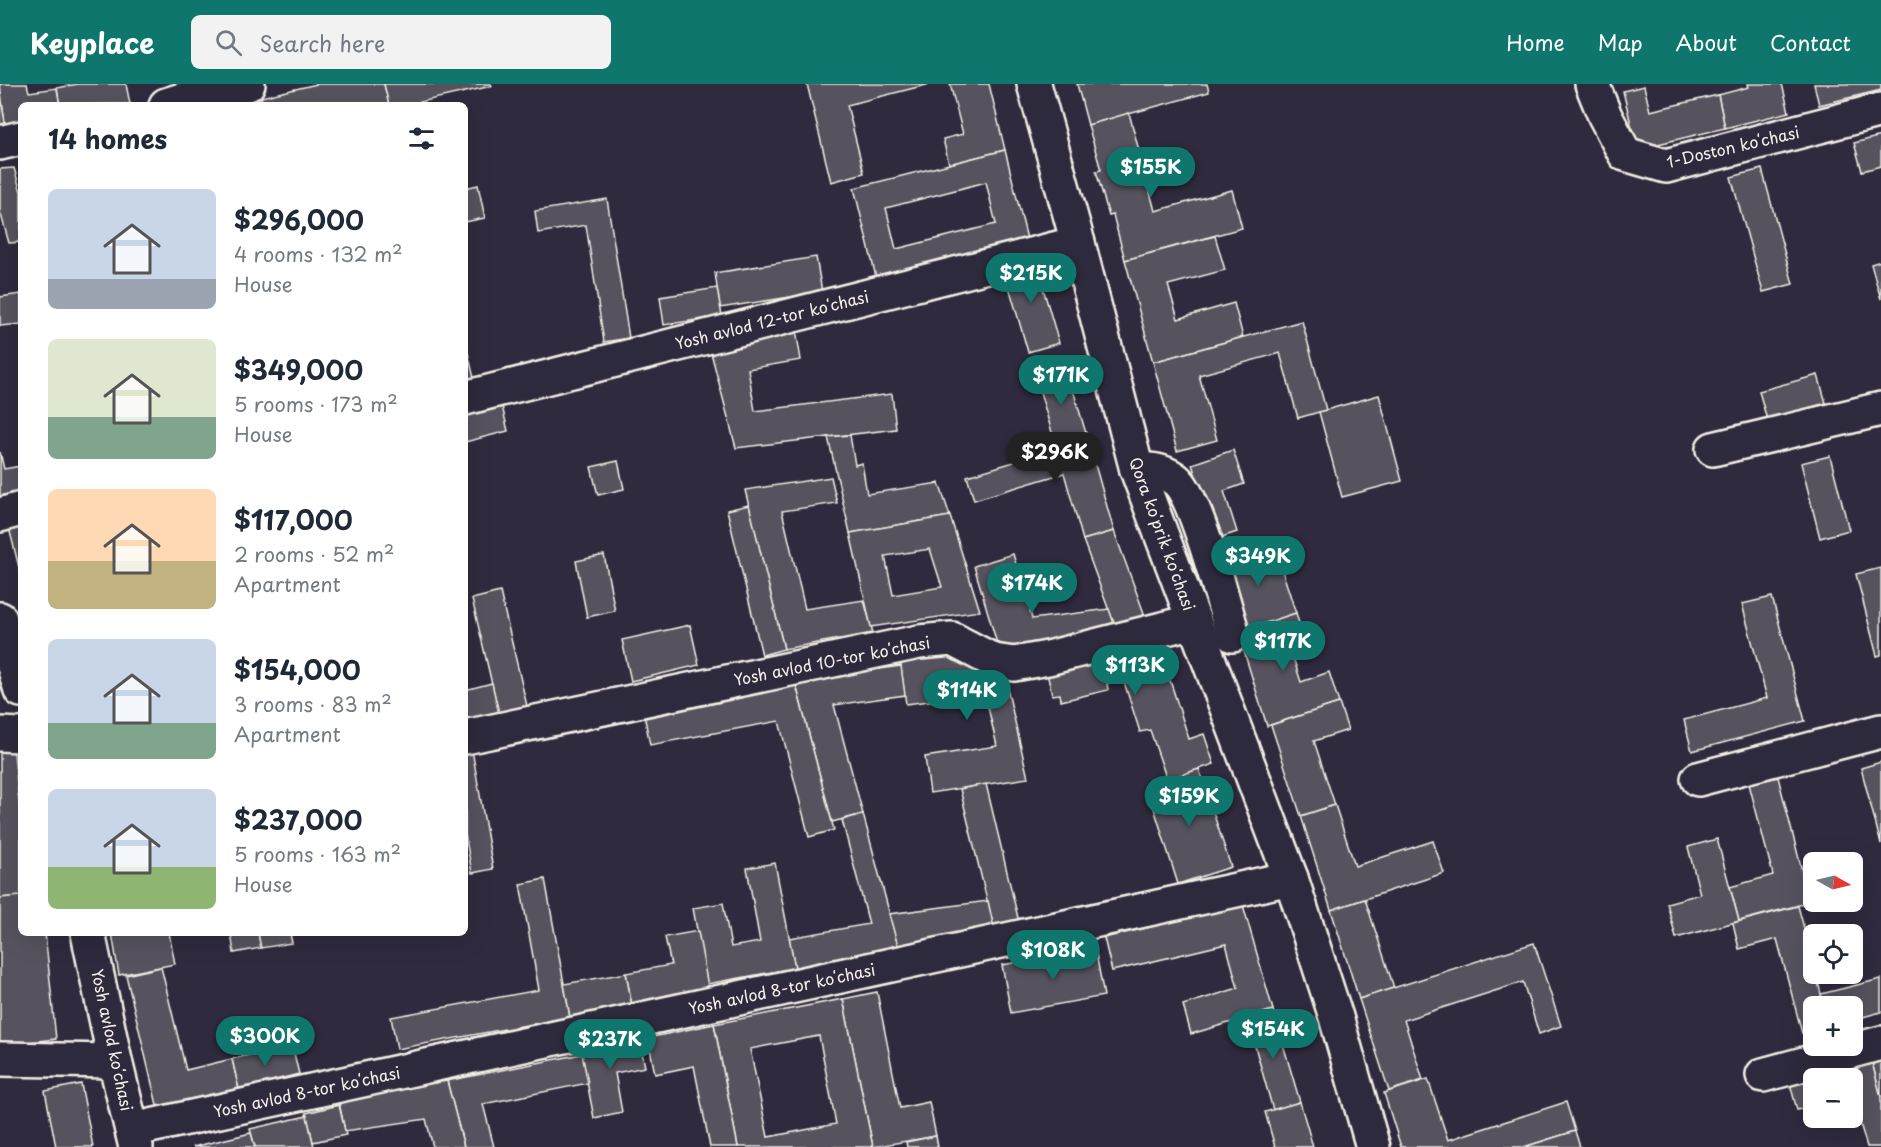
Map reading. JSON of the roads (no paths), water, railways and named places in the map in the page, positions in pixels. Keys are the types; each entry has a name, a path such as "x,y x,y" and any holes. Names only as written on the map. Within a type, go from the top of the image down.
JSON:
{"street":[{"path":"175,102 210,91 248,84"},
{"name":"Qora koʻprik koʻchasi","path":"1034,84 1137,470 1291,878 1336,1017 1373,1147"},
{"name":"1-Doston koʻchasi","path":"1592,84 1605,116 1625,154 1666,166 1881,110"},
{"path":"0,143 18,139"},
{"name":"Yosh avlod 12-tor koʻchasi","path":"468,397 1078,243"},
{"path":"1713,449 1881,409"},
{"path":"1137,470 1161,471 1177,480 1192,502 1233,635"},
{"path":"0,515 18,510"},
{"path":"0,619 18,680"},
{"name":"Yosh avlod 10-tor koʻchasi","path":"468,736 919,642 952,639 994,662 1014,664 1048,658 1194,621"},
{"path":"1698,779 1881,731"},
{"path":"0,734 18,735"},
{"name":"Yosh avlod 8-tor koʻchasi","path":"134,1138 1291,878"},
{"name":"Yosh avlod koʻchasi","path":"89,936 134,1138"},
{"path":"1763,1075 1881,1043"},
{"path":"0,1059 115,1061"}]}
